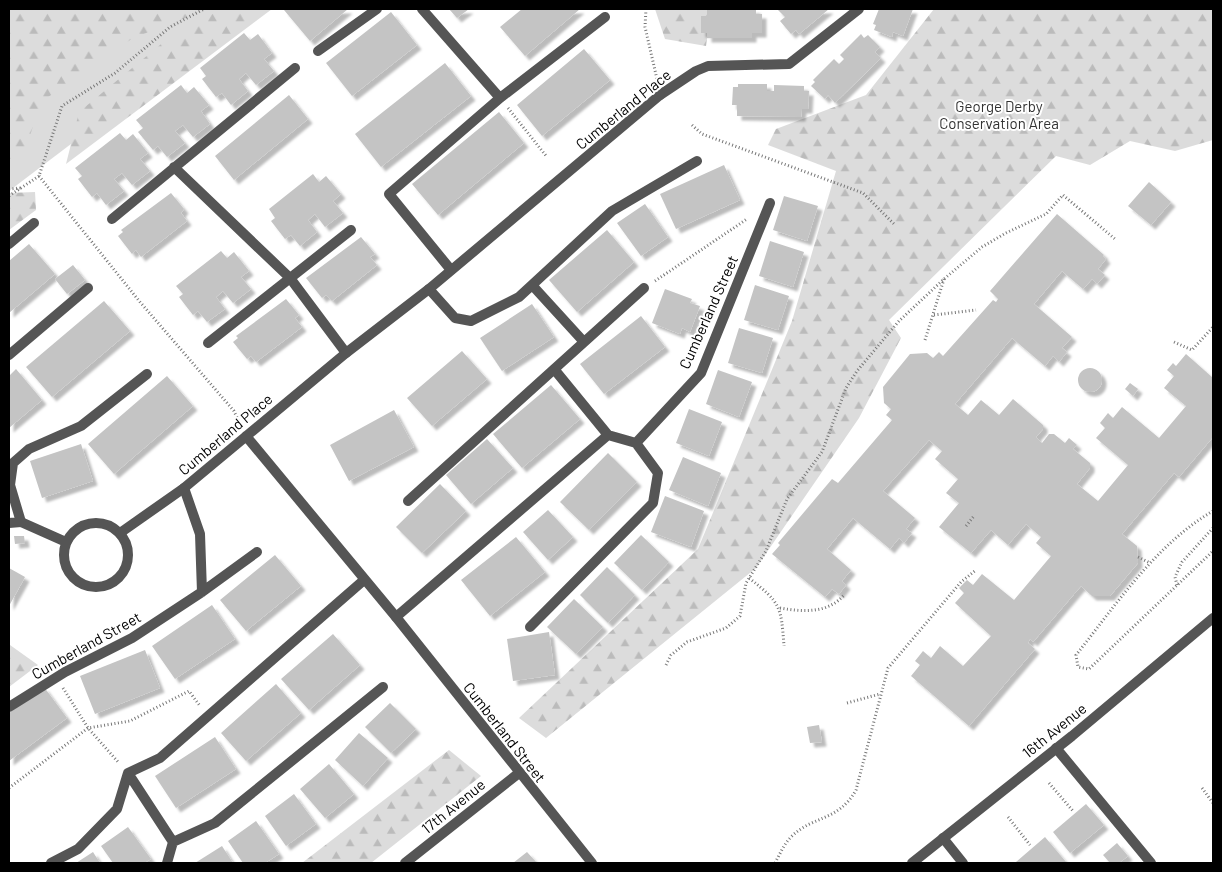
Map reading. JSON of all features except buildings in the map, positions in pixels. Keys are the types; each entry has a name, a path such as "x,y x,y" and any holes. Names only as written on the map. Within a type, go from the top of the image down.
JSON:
{"street":[{"path":"318,51 377,9"},
{"path":"422,9 500,98"},
{"name":"Cumberland Place","path":"120,534 184,488 346,353 429,289 660,94 696,71 708,66 789,64 860,9"},
{"path":"451,270 389,194 500,98 605,17"},
{"path":"112,219 295,68"},
{"path":"429,289 454,318 471,321 519,297 612,211 697,161"},
{"path":"174,167 290,278 346,353"},
{"name":"Cumberland Street","path":"636,443 701,373 770,203"},
{"path":"9,244 34,222"},
{"path":"208,343 350,230"},
{"path":"532,285 584,342"},
{"path":"9,355 88,288"},
{"path":"408,502 644,288"},
{"path":"530,627 653,503 658,473 636,443 608,436 554,369"},
{"path":"21,522 10,485 13,463 29,449 81,426 147,374"},
{"name":"Cumberland Street","path":"246,436 396,617 592,863"},
{"path":"396,617 608,436"},
{"path":"184,488 200,534 202,592"},
{"path":"9,523 21,522 66,542"},
{"path":"90,523 101,523 111,527 120,534 125,542 127,563 116,580 96,587 76,580 69,573 65,563 66,542 80,527 90,523"},
{"name":"Cumberland Street","path":"9,708 56,677 132,638 202,592 257,552"},
{"path":"51,863 78,849 117,810 128,773 160,758 364,580"},
{"name":"16th Avenue","path":"912,863 1056,748 1213,618"},
{"path":"167,863 173,842 215,822 383,687"},
{"path":"1056,748 1151,863"},
{"name":"17th Avenue","path":"405,863 519,772"},
{"path":"128,773 173,842"},
{"path":"943,838 963,863"}],"path":[{"path":"9,196 39,176 62,106 115,73 170,27 204,9"},
{"path":"646,9 645,27 660,94"},
{"path":"500,98 547,157"},
{"path":"692,125 702,134 864,194 895,226"},
{"path":"39,176 140,302 234,411 246,436"},
{"path":"9,189 21,188"},
{"path":"666,665 671,655 687,642 726,628 737,620 742,611 744,591 749,578 770,543 787,500 822,452 846,388 857,371 899,322 944,279 982,247 1046,214 1062,195 1115,239"},
{"path":"644,288 770,203"},
{"path":"925,340 944,279"},
{"path":"934,315 976,310"},
{"path":"1174,342 1192,350 1213,327"},
{"path":"1213,511 1199,519 1150,563 1076,655 1078,667 1089,669 1213,551"},
{"path":"966,526 974,516"},
{"path":"1177,585 1175,577 1182,562 1213,528"},
{"path":"1138,557 1150,563"},
{"path":"775,863 782,849 792,836 840,811 850,801 856,790 888,668 961,582 976,570"},
{"path":"749,578 776,600 780,608 784,646"},
{"path":"780,608 798,611 820,610 831,606 845,594"},
{"path":"56,677 88,728 128,773"},
{"path":"9,788 88,728 130,721 189,691 208,716"},
{"path":"847,703 881,694"},
{"path":"1049,783 1073,811"},
{"path":"1202,788 1213,803"},
{"path":"1008,817 1030,845"}],"green space":[{"path":"9,9 249,9 9,191"},
{"path":"9,9 209,9 133,38 41,102 21,163 9,163"},
{"path":"221,9 272,9 66,164 79,112 166,40"},
{"path":"655,9 711,9 706,46 665,39"},
{"name":"George Derby Conservation Area","path":"934,9 1213,9 1213,140 1175,151 1130,141 1090,165 1056,156 889,320 901,338 859,418 756,568 546,738 519,718 698,549 792,321 836,171 768,145 776,129 866,95"},
{"path":"35,192 36,210 9,230 9,193"},
{"path":"9,646 38,665 9,687"},
{"path":"449,750 481,776 371,863 302,863"}]}
